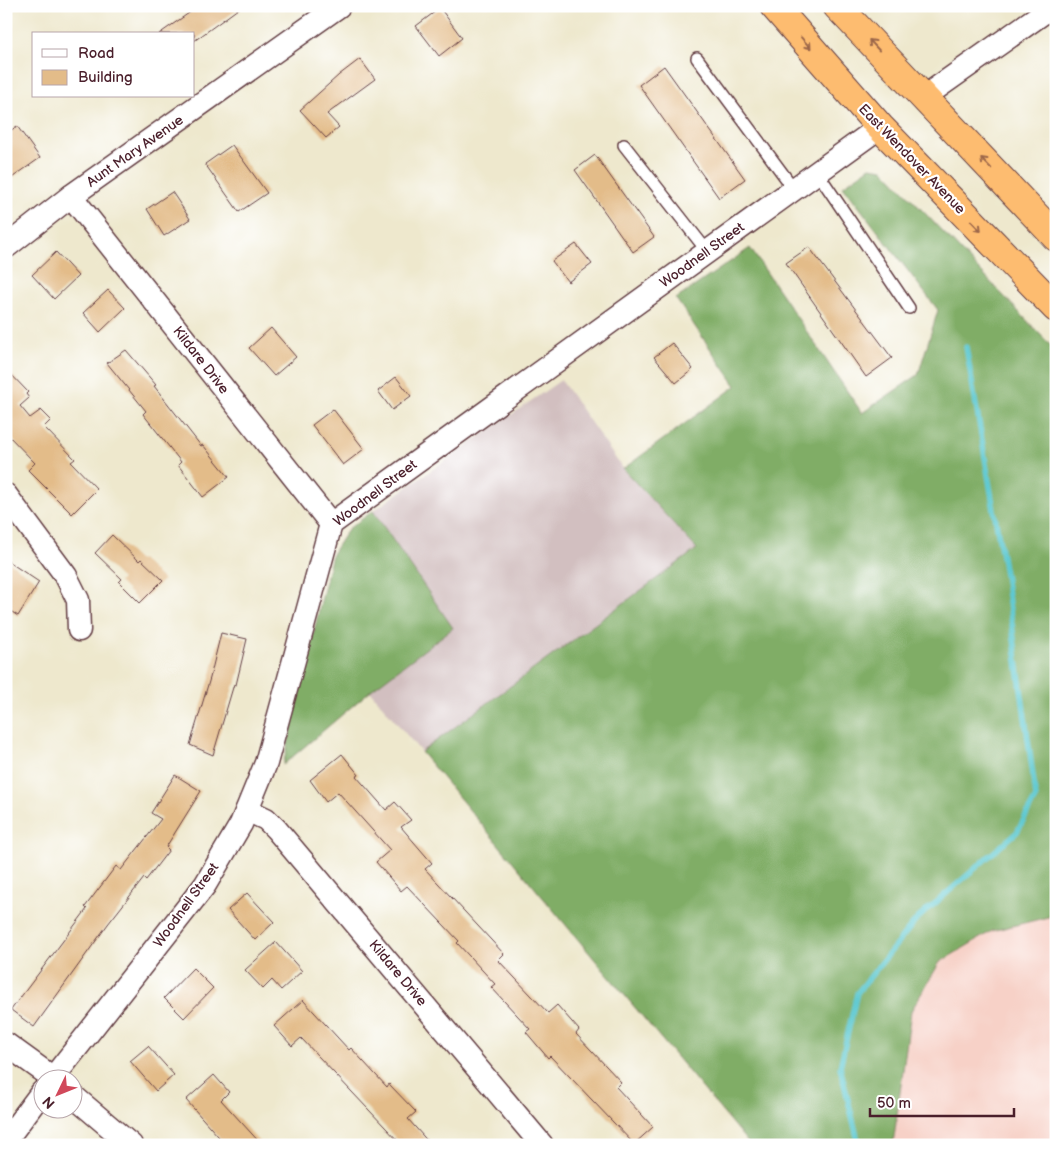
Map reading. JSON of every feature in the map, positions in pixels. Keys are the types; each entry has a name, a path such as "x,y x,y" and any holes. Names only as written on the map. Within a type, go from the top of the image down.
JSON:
{"highway":[{"name":"East Wendover Avenue","path":"774,6 880,127 1056,308"},
{"path":"838,6 1056,236"}],"street":[{"name":"Aunt Mary Avenue","path":"6,248 71,196 339,6"},
{"path":"924,98 1053,6"},
{"name":"Woodnell Street","path":"61,1068 205,884 241,824 266,763 332,524 880,127"},
{"name":"Kildare Drive","path":"71,196 332,524"},
{"path":"6,495 66,576 78,600 79,630"},
{"name":"Kildare Drive","path":"247,810 266,819 276,829 542,1145"},
{"path":"6,1044 39,1068"},
{"path":"82,1103 131,1145"},
{"path":"6,1140 32,1105"}],"lane":[{"path":"697,58 794,189"},
{"path":"624,145 707,252"},
{"path":"817,172 909,308"}],"shaded area":[{"path":"561,380 623,469 697,549 421,752 370,691 453,628 373,511"},
{"path":"1056,915 1056,1145 893,1145 911,1011 940,962 992,931"}],"green space":[{"path":"870,167 883,169 1056,351 1056,915 992,931 940,962 911,1011 893,1145 750,1145 421,752 697,549 623,469 736,386 676,299 750,248 862,413 918,375 938,310 843,186"},
{"path":"373,511 453,628 370,691 283,765 332,554 348,529"}],"building":[{"path":"199,6 242,6 195,40 195,32 162,32"},
{"path":"440,8 462,38 439,56 416,26"},
{"path":"360,59 375,79 327,114 339,127 326,138 300,110"},
{"path":"664,66 745,179 719,198 639,85"},
{"path":"17,126 40,158 6,182 6,134"},
{"path":"232,145 267,193 239,212 205,164"},
{"path":"595,155 654,237 633,252 575,170"},
{"path":"172,192 190,219 164,236 147,209"},
{"path":"576,244 592,264 568,282 552,261"},
{"path":"809,247 892,358 866,377 786,263"},
{"path":"56,252 78,276 54,299 32,275"},
{"path":"108,290 125,308 100,332 83,313"},
{"path":"271,328 296,357 274,376 249,348"},
{"path":"672,343 693,369 676,383 654,357"},
{"path":"126,350 156,385 154,386 201,446 203,445 229,477 203,497 178,465 181,462 143,414 146,411 107,363"},
{"path":"6,369 28,392 26,394 29,398 20,406 30,418 41,410 51,420 44,427 75,459 71,462 97,489 72,514 28,470 35,463 6,433"},
{"path":"396,377 411,396 392,410 378,391"},
{"path":"333,409 364,449 343,465 312,425"},
{"path":"112,535 139,561 141,559 163,580 140,603 119,582 122,579 95,553"},
{"path":"6,560 39,582 18,616 6,608"},
{"path":"221,633 247,639 236,685 234,684 213,755 190,745"},
{"path":"342,754 359,775 356,776 386,810 395,802 411,820 401,827 432,863 425,869 504,954 498,960 548,1013 557,1005 579,1030 576,1034 621,1082 616,1087 653,1127 634,1144 550,1056 548,1058 526,1032 530,1029 491,987 495,984 457,943 459,941 407,886 401,891 376,862 390,850 338,792 326,802 310,780"},
{"path":"175,775 201,791 166,847 169,850 108,924 34,1027 11,1010 87,909 85,907 116,866 121,870 161,819 151,813"},
{"path":"247,893 274,922 255,940 228,910"},
{"path":"276,942 302,971 281,990 272,980 263,989 245,970"},
{"path":"193,968 213,988 184,1018 164,998"},
{"path":"303,1000 349,1050 351,1048 387,1087 389,1084 416,1112 408,1119 431,1145 402,1145 301,1038 292,1046 274,1026"},
{"path":"148,1046 174,1075 156,1091 130,1061"},
{"path":"214,1075 229,1092 221,1100 262,1145 226,1145 186,1100"}],"waterway":[{"path":"859,1145 840,1067 857,993 917,919 1017,832 1036,797 1005,574 966,347"}]}
